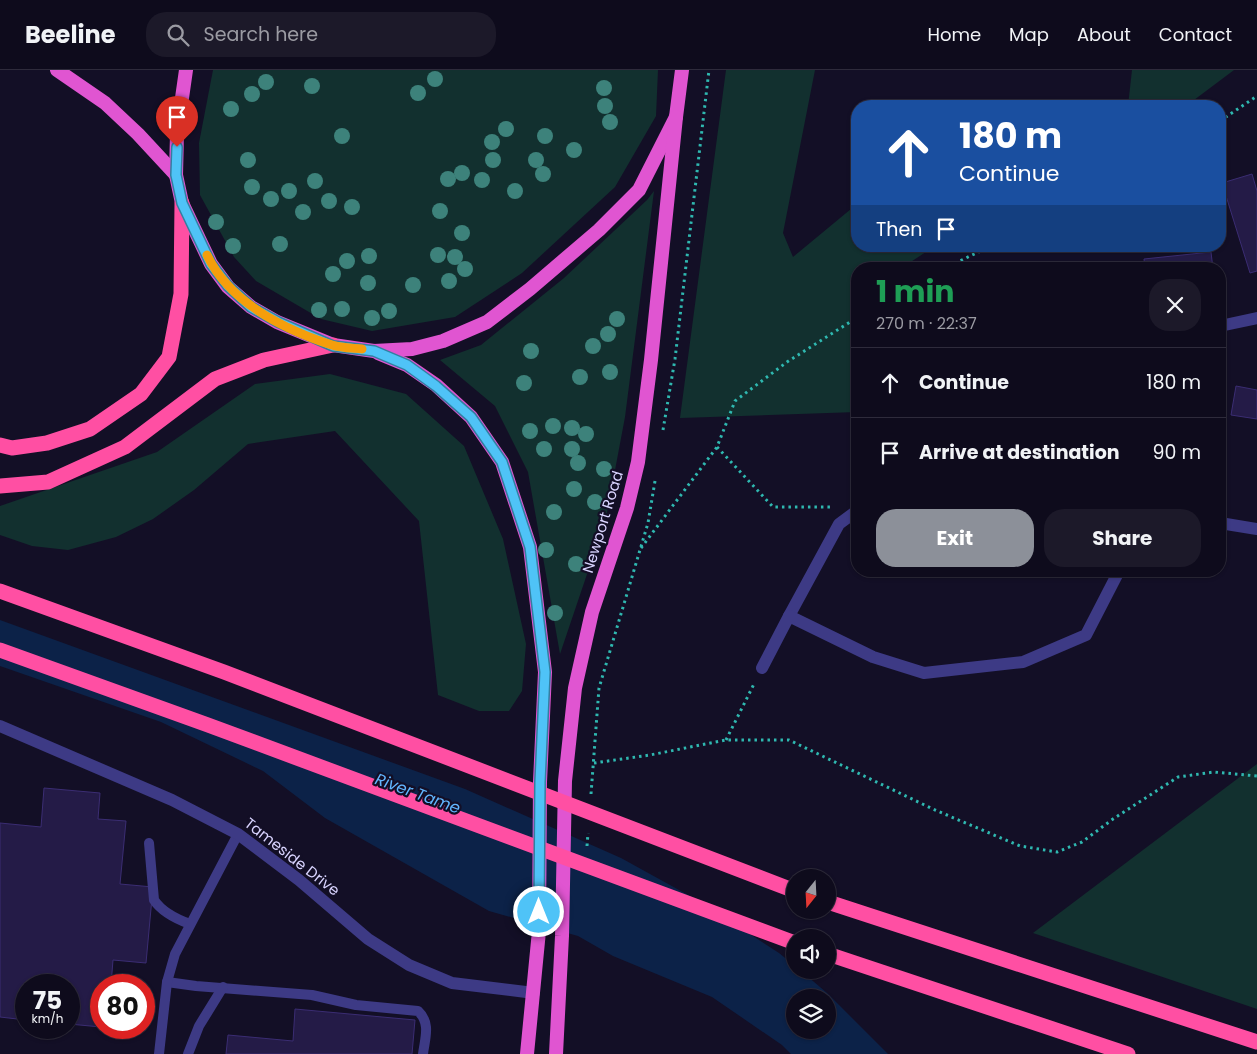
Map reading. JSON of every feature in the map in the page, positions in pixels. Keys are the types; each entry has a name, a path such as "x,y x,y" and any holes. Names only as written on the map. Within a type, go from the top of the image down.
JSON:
{"highway":[{"path":"57,70 105,103 138,134 176,175"},
{"path":"0,445 12,448 47,443 90,429 141,394 169,357 181,294 182,203 176,175 177,132 186,70"},
{"name":"Newport Road","path":"556,1054 562,936 565,781 575,688 592,612 627,508 638,462 652,360 682,70"},
{"path":"182,203 211,264 228,286 251,307 278,322 333,346 374,351 412,349 443,341 494,317 598,230 639,190 676,117"},
{"path":"0,486 48,482 125,447 215,379 264,360 333,346"},
{"path":"374,351 407,365 436,386 471,417 502,462 530,547 545,672 540,782 539,931 527,1054"},
{"path":"0,591 224,672 786,888"},
{"path":"0,650 208,725 786,940"},
{"path":"836,905 1257,1042"},
{"path":"836,957 1128,1054"}],"street":[{"path":"1226,325 1257,318"},
{"path":"762,668 839,524 851,515"},
{"path":"1226,525 1257,529"},
{"path":"789,616 873,657 924,673 1023,662 1086,635 1116,577"},
{"name":"Tameside Drive","path":"0,726 172,800 238,834 299,880 368,939 410,965 452,983 534,994"}],"lane":[{"path":"159,1054 167,982 175,954 238,834"},
{"path":"149,843 154,900 158,906 176,919 190,924"},
{"path":"167,982 312,995 356,1005 418,1011 424,1016 427,1023 423,1054"},
{"path":"188,1054 199,1026 223,988"}],"path":[{"path":"1226,116 1257,96"},
{"path":"958,262 978,252"},
{"path":"640,550 718,447 735,402 788,362 851,322"},
{"path":"718,447 773,507 839,506"},
{"path":"726,740 762,668"},
{"path":"594,763 650,755 726,740 789,740 935,810 1020,846 1057,852 1082,842 1113,819 1178,777 1214,772 1257,776"},
{"path":"592,791 593,773"}],"green space":[{"path":"213,70 658,70 656,116 615,187 522,273 455,317 372,331 321,319 256,281 234,257 200,195 199,143"},
{"path":"726,70 815,70 783,233 793,257 851,209 851,252 926,252 911,262 851,262 851,412 680,418"},
{"path":"1132,70 1234,70 1194,100 1129,100"},
{"path":"654,191 625,417 606,518 560,654 528,472 495,406 440,360 481,345 564,278 647,200"},
{"path":"330,374 406,394 464,446 503,539 526,644 522,691 509,711 479,711 438,695 419,521 335,431 248,444 194,490 153,519 116,537 68,550 32,546 0,535 0,506 157,452 255,384"},
{"path":"1257,764 1257,1009 1033,933"}],"water":[{"name":"River Tame","path":"0,620 465,789 621,858 699,901 779,953 786,959 786,979 811,979 822,989 786,989 786,1039 836,1039 836,1002 888,1054 791,1054 782,1045 712,997 613,956 578,936 489,911 325,818 263,771 161,722 0,666"}],"building":[{"path":"1252,174 1257,191 1257,271 1250,273 1226,196 1226,182"},
{"path":"1211,252 1212,262 1144,262 1144,259"},
{"path":"1236,386 1257,390 1257,419 1231,415"},
{"path":"44,788 100,793 98,819 126,821 120,884 153,887 146,963 113,960 112,974 90,974 90,1026 80,1025 80,974 15,974 15,1019 0,1017 0,823 41,827"},
{"path":"295,1009 415,1020 412,1054 226,1054 228,1035 293,1041"}],"slow traffic":[{"path":"207,255 211,264 228,286 251,307 278,322 333,346 362,349"}],"route":[{"path":"177,147 176,175 182,203 211,264 228,286 251,307 278,322 333,346 374,351 407,365 436,386 471,417 502,462 530,547 545,672 540,782 539,912"}]}
